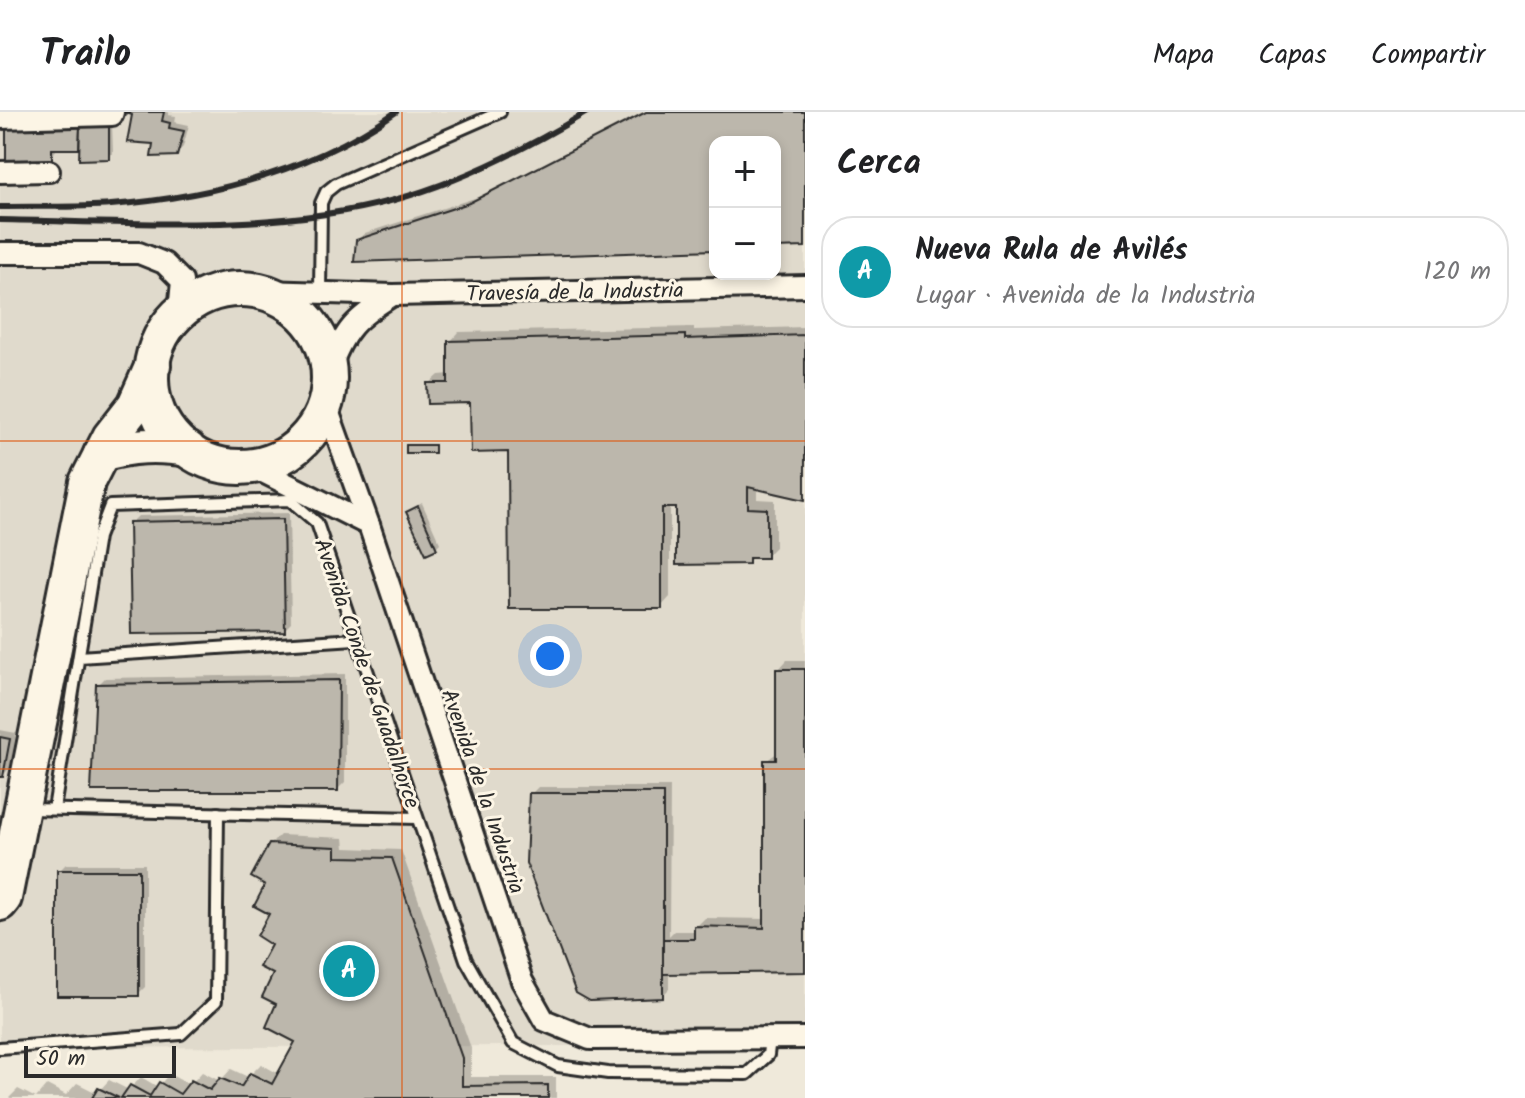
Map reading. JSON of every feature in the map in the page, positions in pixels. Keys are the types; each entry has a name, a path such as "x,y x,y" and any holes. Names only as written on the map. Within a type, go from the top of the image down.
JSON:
{"highway":[{"name":"Travesía de la Industria","path":"188,449 175,440 159,416 151,384 155,352 164,331 179,312 196,300 219,291 263,291 294,306 309,320 325,355"},
{"path":"101,454 127,446 157,445 188,449 203,460 234,468 264,465 295,449 313,431 326,405 325,355"},
{"name":"Avenida Conde de Guadalhorce","path":"0,903 39,809 87,482 110,437 135,405 153,365"}],"street":[{"path":"0,118 113,114"},
{"path":"0,172 49,171"},
{"path":"0,253 139,253 164,263 182,281 179,312"},
{"name":"Travesía de la Industria","path":"263,291 393,295 805,286"},
{"path":"325,355 365,312 393,295"},
{"name":"Avenida de la Industria","path":"326,405 522,981 544,1020 590,1039 770,1038"},
{"path":"251,466 369,525"},
{"path":"770,1038 805,1038"}],"lane":[{"path":"320,293 321,203 326,192 336,184 500,112"},
{"name":"Avenida Conde de Guadalhorce","path":"39,809 79,657 98,537 110,506 290,500 317,523 466,960 513,1043 558,1066 608,1073 747,1074 768,1055 770,1038"},
{"path":"79,657 355,639"},
{"path":"39,809 417,818"},
{"path":"0,1048 181,1034 216,1001 218,813"}],"shaded area":[{"path":"0,112 805,112 805,1045 0,1048"}],"building":[{"path":"124,112 164,112 162,121 170,123 169,128 184,131 177,156 151,157 153,144 127,142 132,115"},
{"path":"646,112 805,112 805,247 781,248 781,136 709,136 709,250 354,262 356,240 469,203"},
{"path":"80,127 79,149 52,149 52,160 6,161 6,129"},
{"path":"80,127 109,127 109,159 79,160"},
{"path":"685,335 685,339 805,335 805,500 748,487 748,508 767,509 767,558 749,558 749,564 676,565 676,508 662,508 662,609 509,609 508,452 471,453 470,403 428,404 427,383 448,383 448,341"},
{"path":"406,445 435,445 435,453 406,453"},
{"path":"418,506 437,549 426,554 406,512"},
{"path":"283,519 285,632 131,634 129,522"},
{"path":"776,669 805,669 805,972 663,974 663,939 694,939 694,926 764,928 764,760 776,760"},
{"path":"339,680 338,791 91,791 96,684"},
{"path":"0,737 10,739 3,777 0,777"},
{"path":"529,793 663,793 663,998 590,1001 576,993 526,863"},
{"path":"269,844 336,847 336,857 392,858 462,1058 462,1086 548,1085 548,1098 121,1098 130,1085 150,1096 159,1082 180,1094 191,1080 210,1090 220,1078 241,1087 250,1073 272,1084 295,1042 266,1027 276,1004 262,997 273,974 259,967 271,945 257,936 269,914 254,906 265,885 251,877"},
{"path":"57,870 139,870 139,996 57,996"},
{"path":"98,1088 119,1098 92,1098"}],"railway":[{"path":"0,207 111,205 223,187 296,165 331,150 396,112"},
{"path":"0,220 198,224 298,218 346,211 394,200 469,174 541,139 587,112"}],"place":[{"name":"Nueva Rula de Avilés","path":"349,971"}]}
